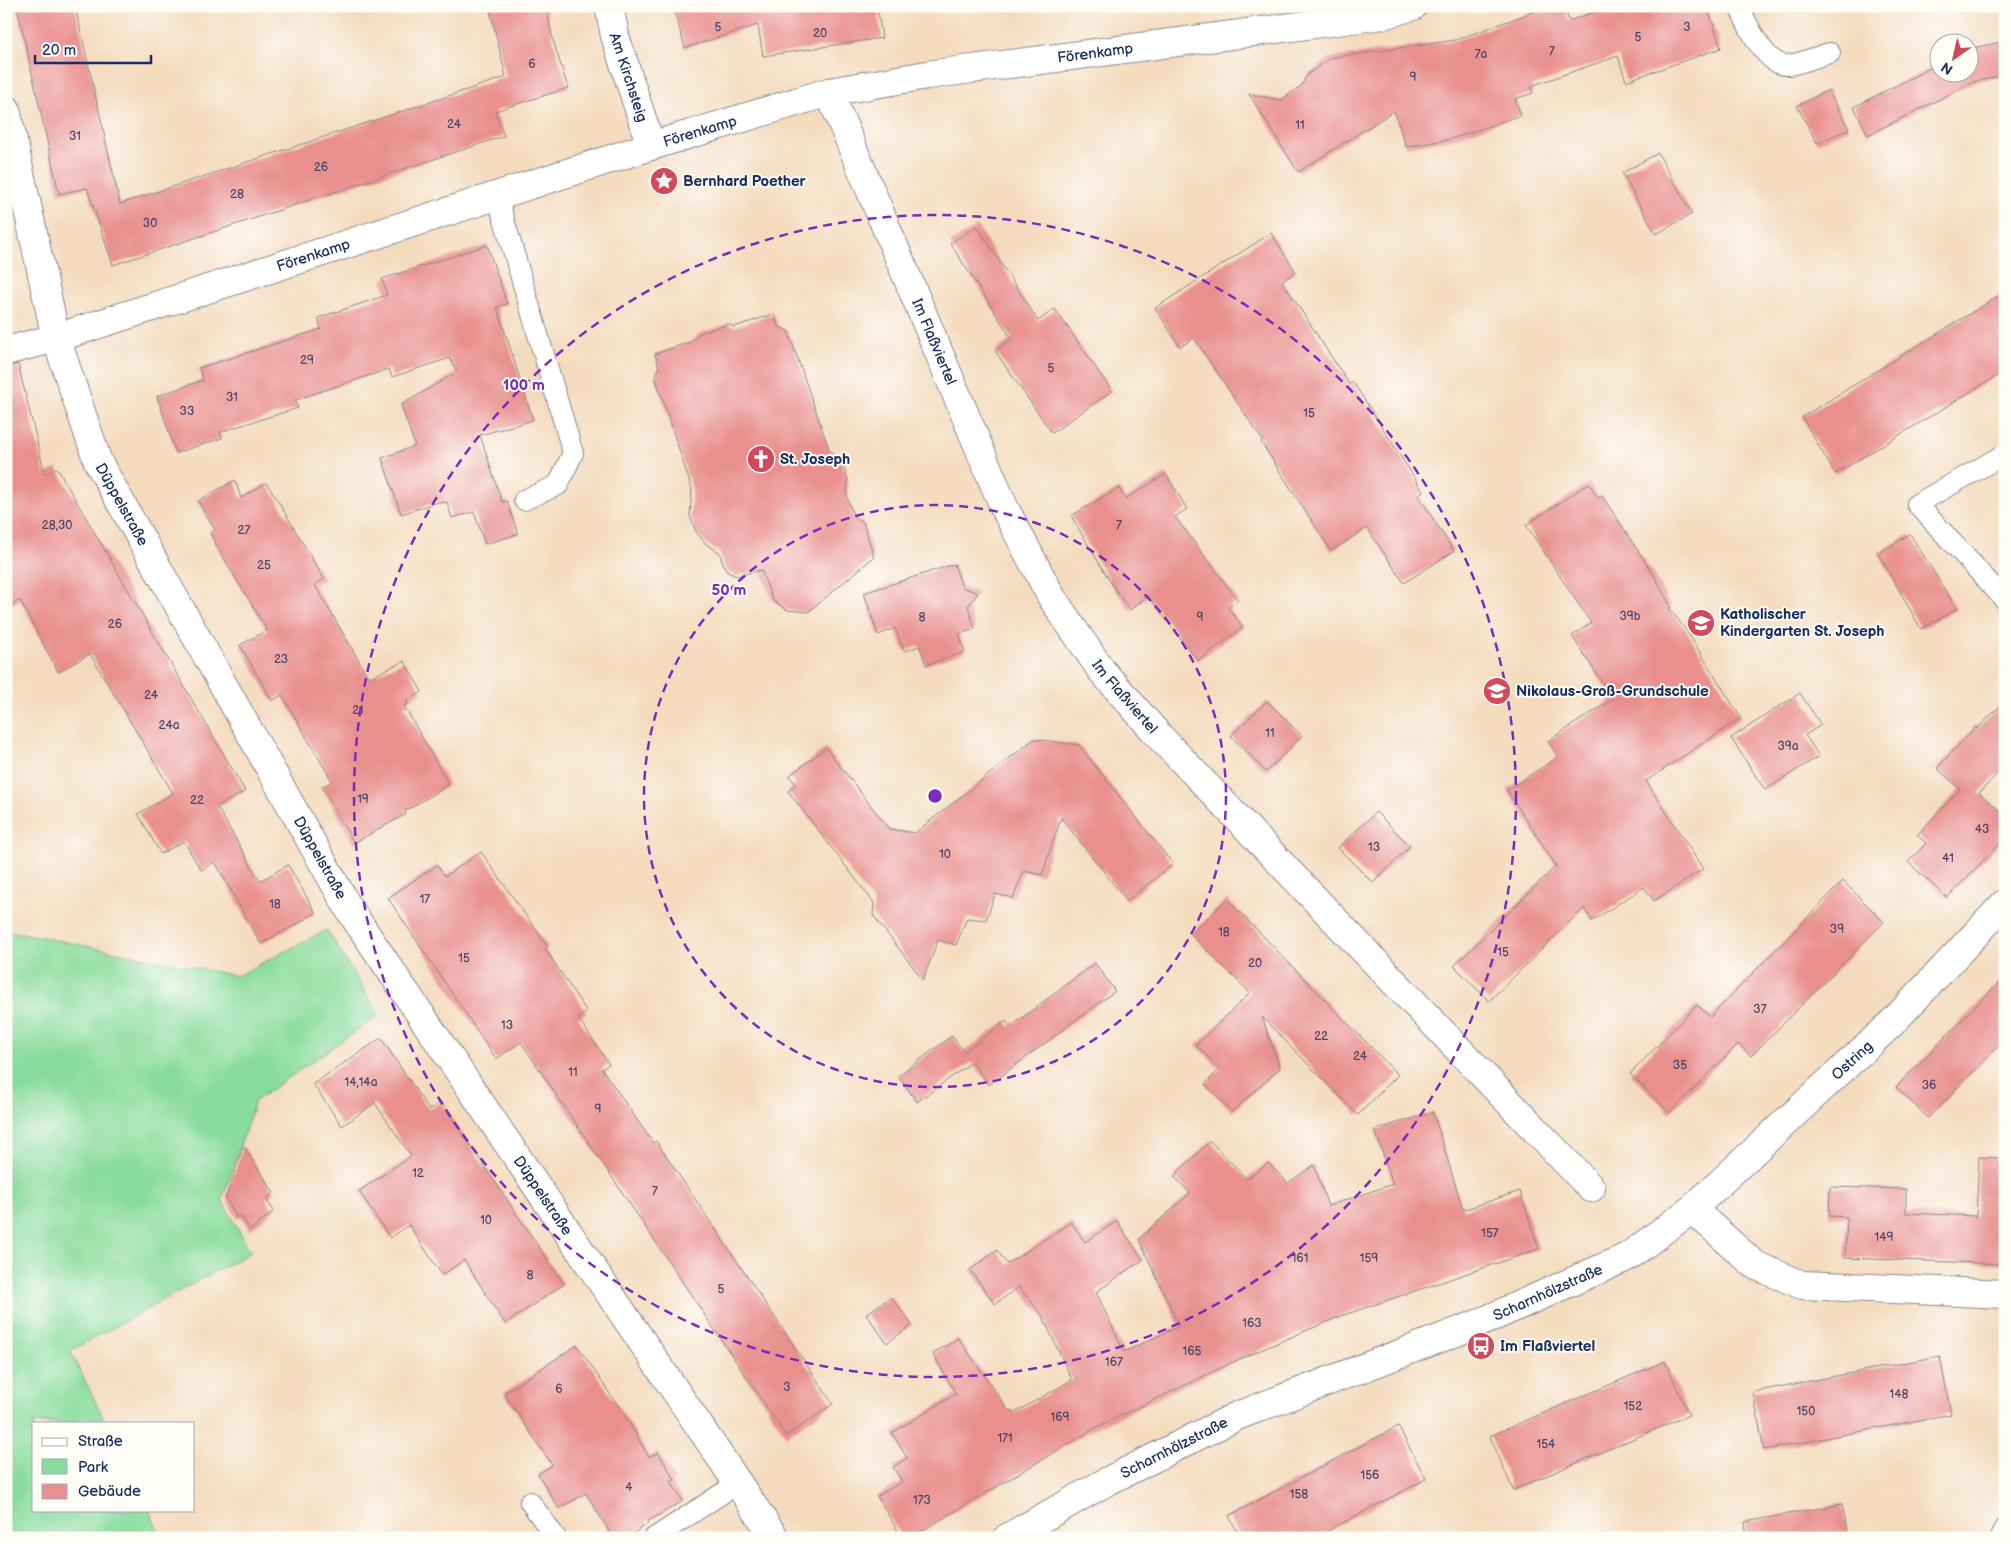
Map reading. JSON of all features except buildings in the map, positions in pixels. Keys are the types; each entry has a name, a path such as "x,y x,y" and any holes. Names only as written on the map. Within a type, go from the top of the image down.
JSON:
{"street":[{"name":"Am Kirchsteig","path":"610,6 615,36 646,147"},
{"name":"Förenkamp","path":"6,350 56,338 646,147 829,92 927,75 1383,15 1413,6"},
{"name":"Im Flaßviertel","path":"829,92 1004,508 1052,598 1102,671 1160,737 1591,1188"},
{"name":"Düppelstraße","path":"6,109 56,338 98,462 349,909 775,1538"},
{"name":"Ostring","path":"1692,1209 1891,1024 2005,902"},
{"path":"1692,1209 1755,1265 1802,1285 2005,1294"},
{"name":"Scharnhölzstraße","path":"1007,1538 1106,1482 1238,1416 1475,1325 1629,1256 1692,1209"}],"lane":[{"path":"1739,6 1752,36 1771,58 1788,65 1830,53"},
{"path":"497,196 573,453 558,484 524,500"},
{"path":"2005,454 1917,504 2005,600"},
{"path":"654,1538 738,1483"},
{"path":"530,1502 556,1538"},
{"path":"2001,1538 2005,1529"}],"green space":[{"path":"6,930 237,976 327,930 379,1015 255,1101 222,1200 251,1252 70,1351 106,1422 32,1422 32,1512 150,1512 162,1538 6,1538"}],"place":[{"name":"Bernhard Poether","path":"664,181"},
{"name":"St. Joseph","path":"761,459"},
{"name":"Katholischer Kindergarten St. Joseph","path":"1701,623"},
{"name":"Nikolaus-Groß-Grundschule","path":"1497,691"},
{"name":"Im Flaßviertel","path":"1481,1346"}]}
